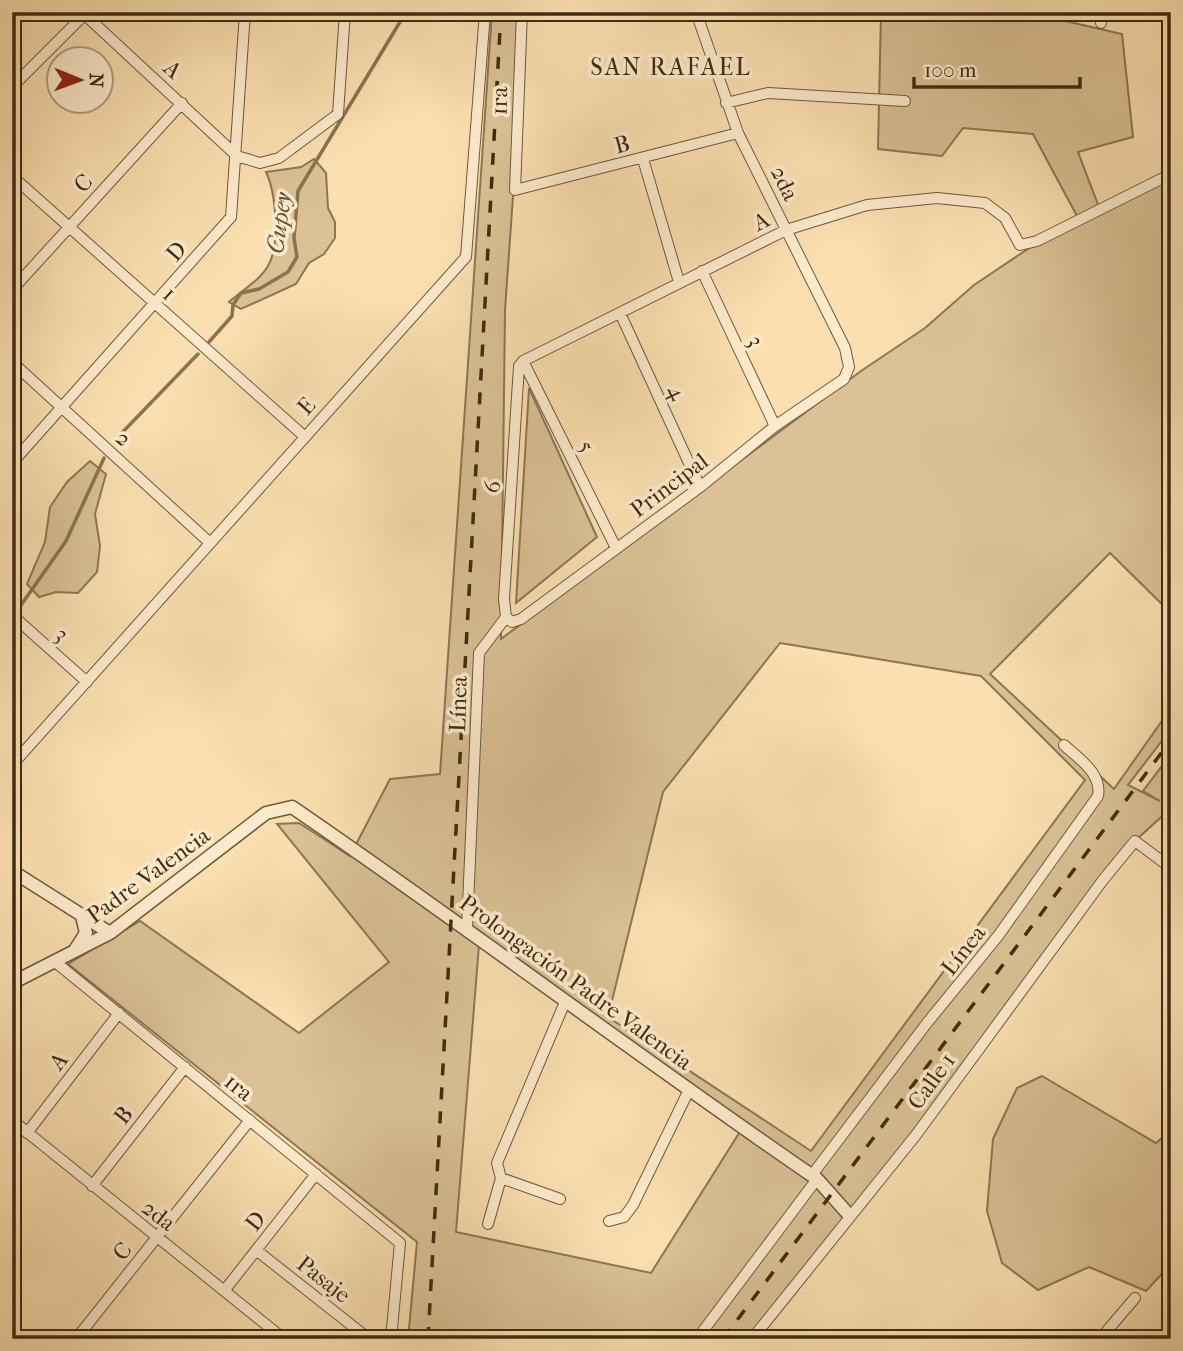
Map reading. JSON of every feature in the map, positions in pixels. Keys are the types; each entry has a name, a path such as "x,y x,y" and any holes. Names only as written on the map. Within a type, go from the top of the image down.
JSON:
{"street":[{"name":"D","path":"12,463 231,217 245,12"},
{"path":"237,156 260,163 279,158 338,114 345,12"},
{"name":"E","path":"12,765 466,257 485,12"},
{"name":"1ra","path":"515,190 522,12"},
{"name":"2da","path":"696,12 738,133 845,348 849,367"},
{"path":"12,87 84,13"},
{"name":"A","path":"84,13 237,156"},
{"path":"726,103 768,93 905,101"},
{"name":"C","path":"12,290 182,103"},
{"name":"B","path":"515,190 738,133"},
{"path":"643,159 680,282"},
{"name":"A","path":"523,361 786,230 867,205 937,198 985,203 1005,218 1020,244 1037,241 1171,174"},
{"name":"1","path":"12,176 154,306 304,436"},
{"name":"3","path":"702,271 775,426"},
{"name":"4","path":"620,313 700,487"},
{"name":"5","path":"523,361 617,548"},
{"name":"6","path":"506,617 504,599 517,394 519,366 523,361"},
{"name":"2","path":"12,362 209,542"},
{"name":"Principal","path":"506,617 512,622 521,619 700,487 775,426 844,379 849,367"},
{"name":"3","path":"12,615 87,682"},
{"name":"Línea","path":"467,928 479,653 506,617"},
{"name":"Línea","path":"697,1339 814,1177 998,936 1098,796 1100,786 1092,772 1064,745"},
{"name":"Prolongación Padre Valencia","path":"266,813 292,807 467,928 565,1002 814,1177 849,1215"},
{"name":"Padre Valencia","path":"12,984 110,933 266,813"},
{"name":"Calle 1","path":"752,1339 916,1135 1095,891 1135,841 1171,868"},
{"path":"12,871 110,933"},
{"path":"75,950 86,933 82,916"},
{"name":"1ra","path":"54,961 400,1243 391,1339"},
{"path":"488,1224 501,1178 497,1163 565,1002"},
{"name":"A","path":"27,1133 119,1013"},
{"name":"B","path":"92,1186 185,1068"},
{"path":"609,1221 624,1217 633,1205 689,1090"},
{"name":"2da","path":"12,1120 284,1339"},
{"name":"C","path":"76,1339 250,1120"},
{"name":"D","path":"224,1291 316,1174"},
{"path":"501,1178 560,1199"},
{"name":"Pasaje","path":"256,1250 369,1339"},
{"path":"1100,1339 1135,1297"},
{"path":"12,1329 23,1339"}],"shaded area":[{"path":"492,12 526,12 505,310 501,639 861,371 925,328 974,285 1077,216 1033,134 963,128 942,156 878,149 881,12 1026,12 1122,34 1133,137 1078,152 1099,207 1171,180 1171,613 1110,553 990,674 1114,789 1171,708 1171,729 1128,785 1160,801 1143,791 1171,754 1171,808 1135,841 965,1067 752,1339 408,1339 417,1242 68,964 140,921 299,1033 389,962 277,824 299,823 350,856 390,779 440,774","holes":["780,643 981,676 1085,780 811,1151 608,1017 663,792","479,945 741,1130 651,1273 456,1232"]},
{"path":"314,159 326,173 328,208 335,222 335,238 324,254 309,263 296,284 241,309 229,302 266,269 275,244 274,205 266,172 301,167"},
{"path":"529,388 597,537 516,603"},
{"path":"90,461 106,474 95,514 100,546 97,572 78,593 56,592 39,597 27,584 45,542 50,507 67,482"},
{"path":"1042,1076 1156,1143 1171,1130 1171,1264 1146,1291 1089,1267 1038,1290 1002,1263 987,1211 993,1139 1017,1088"}],"waterway":[{"name":"Cupey","path":"209,342 232,316 233,305 241,293 259,289 288,272 297,257 294,238 298,191 406,12"},
{"name":"Cupey","path":"114,441 198,354"},
{"name":"Cupey","path":"19,608 66,541 104,458"}],"railway":[{"path":"428,1339 501,12"},
{"path":"723,1339 1171,740"}],"district":[{"name":"SAN RAFAEL","path":"671,67"}]}
